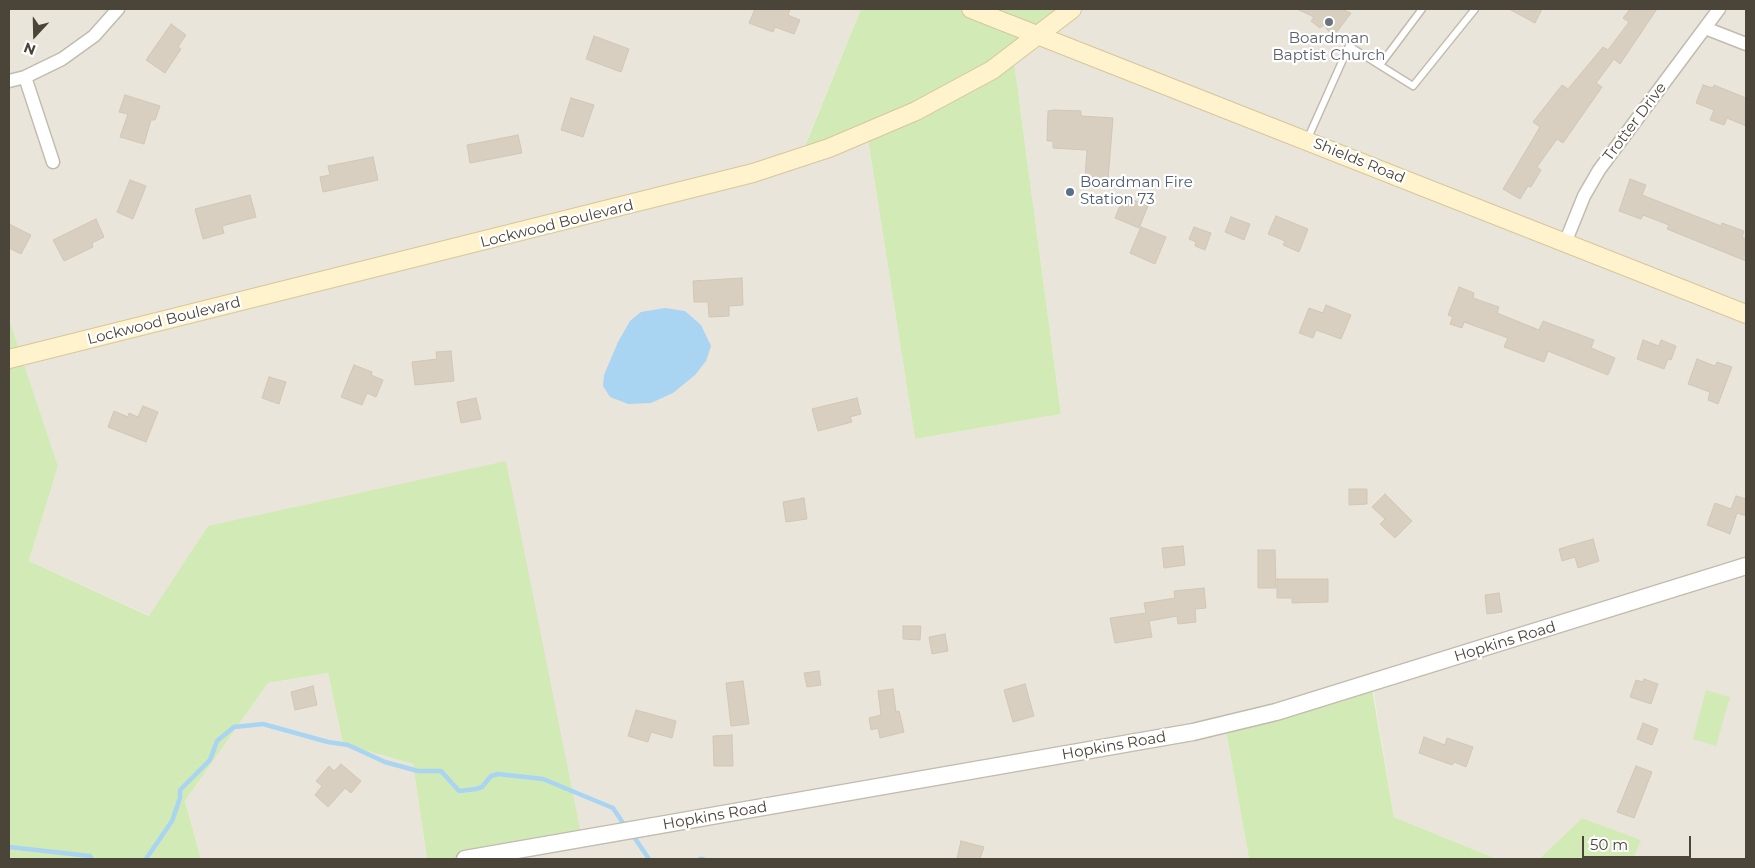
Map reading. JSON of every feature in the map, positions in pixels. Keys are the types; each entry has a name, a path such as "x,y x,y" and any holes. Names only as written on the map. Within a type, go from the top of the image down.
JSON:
{"main road":[{"name":"Shields Road","path":"971,9 1746,314"},
{"name":"Lockwood Boulevard","path":"9,359 753,173 829,148 916,111 992,70 1072,9"}],"street":[{"path":"9,81 25,77 62,59 83,45 105,25 118,9"},
{"name":"Trotter Drive","path":"1565,243 1584,196 1599,170 1719,9"},
{"path":"1705,28 1746,44"},
{"path":"25,77 53,162"},
{"name":"Hopkins Road","path":"465,859 1193,732 1276,712 1746,566"}],"lane":[{"path":"1380,65 1422,9"},
{"path":"1307,141 1349,46 1413,86 1475,9"}],"shaded area":[{"path":"9,9 861,9 800,157 867,133 915,439 1061,414 1013,54 1072,9 1746,9 1746,859 1633,859 1640,840 1582,818 1539,859 1497,859 1394,817 1372,684 1225,725 1249,859 465,859 582,839 208,526 150,616 29,561 58,466 9,319"},
{"path":"328,673 343,744 413,764 427,859 201,859 185,801 268,683"}],"green space":[{"path":"861,9 1072,9 1013,54 1061,414 915,439 867,133 800,158"},
{"path":"9,319 58,466 29,561 149,616 208,526 506,461 582,839 465,859 427,859 413,764 343,744 328,673 268,683 185,801 201,859 9,859"},
{"path":"1371,683 1394,817 1497,859 1249,859 1225,725"},
{"path":"1706,690 1730,697 1716,746 1693,739"},
{"path":"1582,818 1641,840 1633,859 1539,859"}],"water":[{"path":"665,308 685,311 701,325 711,346 706,361 695,375 673,393 651,403 628,404 610,397 603,386 604,375 618,342 630,321 641,312"}],"building":[{"path":"755,9 790,9 788,15 800,20 794,34 775,27 773,32 749,23"},
{"name":"Boardman Baptist Church","path":"1297,9 1341,9 1351,13 1333,37 1324,25 1320,28 1311,21 1314,17"},
{"path":"1509,9 1542,9 1535,23"},
{"path":"1630,9 1657,9 1620,64 1614,59 1596,83 1602,87 1563,143 1557,139 1537,167 1541,170 1531,187 1528,186 1520,199 1503,189 1540,127 1533,122 1562,85 1568,89 1603,47 1608,50 1629,22 1623,18"},
{"path":"171,24 186,35 178,47 181,49 165,73 146,60"},
{"path":"594,36 629,49 621,72 586,59"},
{"path":"1703,85 1713,88 1714,85 1746,98 1746,126 1727,118 1724,125 1710,120 1714,110 1696,103"},
{"path":"125,95 160,106 155,120 151,120 144,144 120,137 128,114 119,112"},
{"path":"571,98 594,105 583,137 561,130"},
{"path":"1048,111 1081,111 1081,116 1113,118 1108,179 1085,178 1087,150 1053,148 1053,141 1047,141"},
{"path":"518,135 522,153 470,163 467,145"},
{"path":"373,157 378,180 323,192 320,177 330,175 328,166"},
{"path":"1630,179 1646,185 1642,195 1721,226 1722,223 1744,231 1742,237 1746,239 1746,261 1667,229 1669,225 1643,215 1641,219 1619,211"},
{"path":"130,180 146,186 133,219 117,212"},
{"path":"250,195 256,217 222,226 224,233 203,239 195,209"},
{"path":"1124,196 1148,206 1139,228 1115,218"},
{"path":"1276,216 1308,229 1299,252 1283,245 1285,241 1268,234"},
{"path":"1231,217 1250,224 1244,240 1225,232"},
{"path":"96,219 104,237 92,243 93,247 64,261 53,240"},
{"path":"9,224 31,235 21,254 9,248"},
{"path":"1141,227 1166,237 1155,264 1130,253"},
{"path":"1194,227 1211,233 1205,250 1195,246 1196,242 1189,239"},
{"path":"742,278 743,305 729,306 729,316 709,317 708,302 694,302 693,281"},
{"path":"1459,287 1474,293 1473,298 1499,307 1497,313 1539,330 1543,321 1594,340 1591,348 1615,358 1608,375 1548,351 1544,362 1504,347 1508,338 1464,322 1462,328 1450,324 1453,317 1448,315"},
{"path":"1326,305 1351,315 1341,339 1316,330 1313,338 1299,333 1309,308 1323,313"},
{"path":"1643,340 1659,346 1661,340 1676,346 1671,360 1668,359 1664,369 1637,359"},
{"path":"451,351 454,381 415,385 412,362 437,359 436,352"},
{"path":"1697,359 1715,366 1717,362 1732,367 1718,404 1708,400 1710,392 1688,384"},
{"path":"354,365 372,372 371,375 383,380 376,397 367,393 362,405 341,397"},
{"path":"269,377 286,382 279,404 262,398"},
{"path":"476,398 481,419 461,423 457,402"},
{"path":"857,398 861,414 850,417 852,422 818,431 812,409"},
{"path":"143,406 158,412 146,442 108,427 114,411 128,417 129,413 138,417"},
{"path":"1349,489 1367,489 1367,504 1349,505"},
{"path":"1385,494 1412,521 1395,538 1380,524 1385,519 1372,507"},
{"path":"1736,496 1746,499 1746,516 1737,513 1730,534 1707,525 1715,503 1731,509"},
{"path":"804,498 807,519 786,522 783,502"},
{"path":"1593,539 1599,561 1578,568 1575,557 1562,561 1559,549"},
{"path":"1183,546 1185,565 1164,568 1162,548"},
{"path":"1258,550 1275,550 1276,588 1258,588"},
{"path":"1277,579 1328,579 1328,602 1292,603 1292,598 1277,598"},
{"path":"1204,588 1206,608 1195,609 1196,622 1178,624 1177,616 1149,621 1152,637 1115,643 1110,618 1146,613 1144,603 1175,598 1174,591"},
{"path":"1499,593 1502,612 1487,614 1485,595"},
{"path":"903,626 921,626 920,640 903,639"},
{"path":"945,634 948,651 932,654 929,637"},
{"path":"819,671 821,685 807,687 804,673"},
{"path":"1644,679 1658,684 1651,704 1630,697 1636,680 1643,682"},
{"path":"743,681 749,724 731,726 726,683"},
{"path":"1025,684 1034,716 1013,722 1004,690"},
{"path":"313,686 317,705 295,710 291,692"},
{"path":"893,689 896,712 899,711 904,732 880,738 878,728 871,730 869,718 881,715 878,691"},
{"path":"636,710 676,721 672,738 651,732 648,742 628,736"},
{"path":"1643,723 1658,729 1652,745 1637,739"},
{"path":"732,735 733,766 714,766 713,736"},
{"path":"1424,737 1445,745 1447,738 1473,747 1466,767 1454,762 1452,765 1419,753"},
{"path":"341,764 361,781 351,793 345,788 328,807 315,795 322,786 316,781 329,766 334,771"},
{"path":"1636,766 1652,772 1634,818 1617,812"},
{"path":"961,841 984,847 980,859 957,859"}],"waterway":[{"path":"146,859 172,821 180,798 180,790 210,760 217,741 234,727 263,724 328,742 348,745 385,762 418,771 441,771 459,791 482,787 491,776 498,774 543,779 613,808 625,826"},
{"path":"632,834 649,859"},
{"path":"9,847 90,856 92,859"}],"place":[{"name":"Boardman Baptist Church","path":"1329,22"},
{"name":"Boardman Fire Station 73","path":"1070,192"}]}
